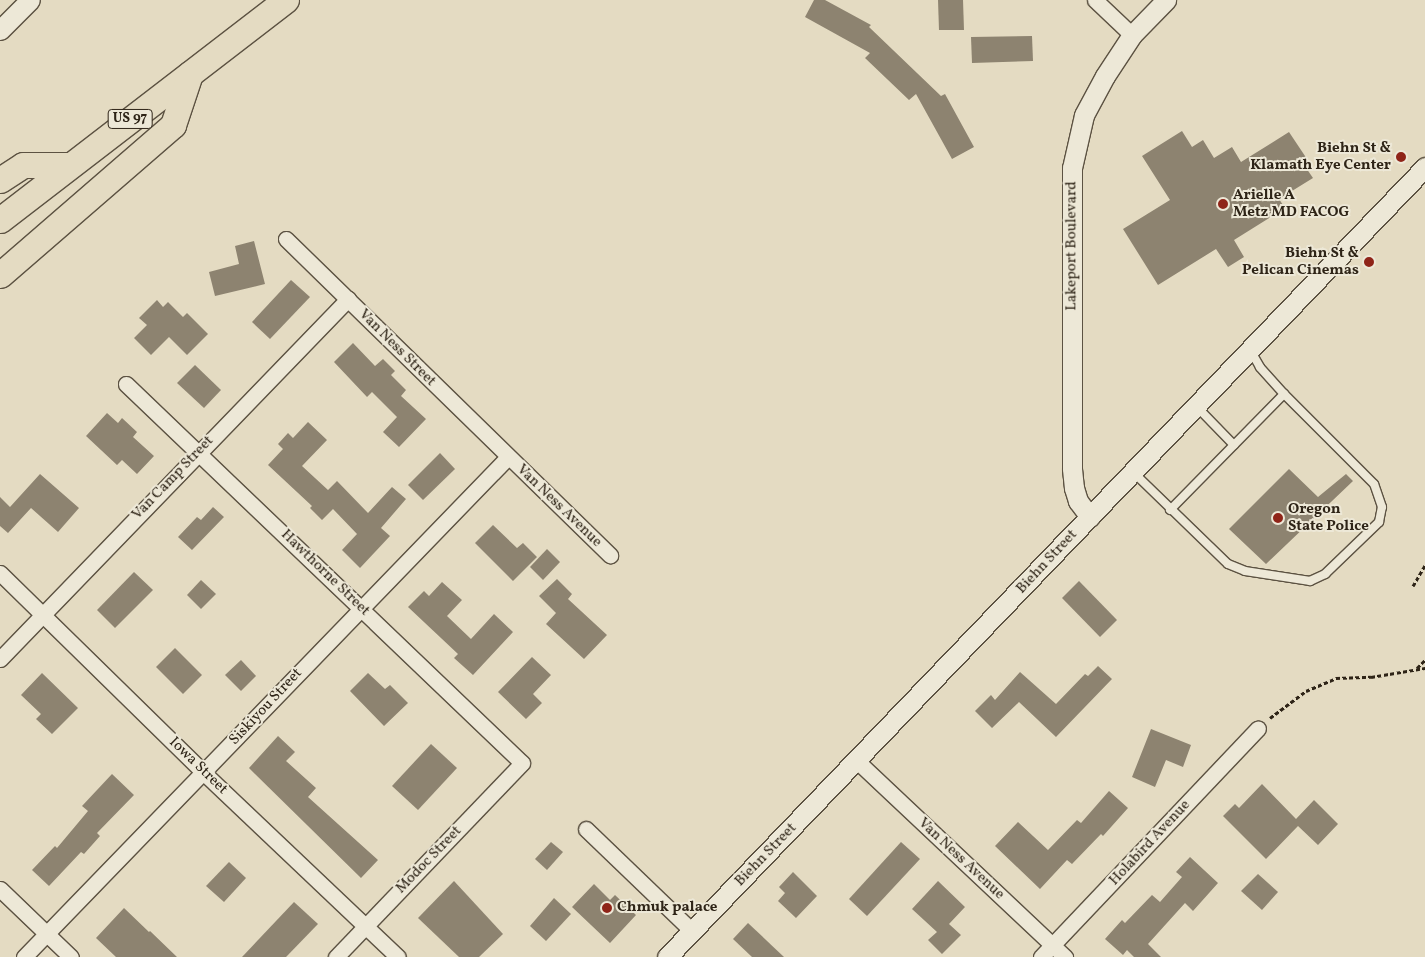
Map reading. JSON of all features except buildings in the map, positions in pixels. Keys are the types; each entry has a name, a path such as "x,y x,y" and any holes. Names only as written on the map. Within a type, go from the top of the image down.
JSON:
{"highway":[{"name":"US 97","path":"0,220 286,0"},
{"path":"0,275 173,125 190,74"},
{"path":"0,180 23,165 70,165"}],"street":[{"path":"0,30 30,0"},
{"path":"1096,0 1132,35"},
{"name":"Lakeport Boulevard","path":"1090,516 1076,494 1072,468 1072,168 1084,115 1105,76 1132,35 1166,0"},
{"name":"Biehn Street","path":"667,957 1197,407 1425,167"},
{"name":"Van Ness Street","path":"286,239 508,457"},
{"name":"Van Camp Street","path":"0,658 348,299"},
{"name":"Hawthorne Street","path":"126,384 522,763"},
{"name":"Van Ness Avenue","path":"508,457 610,555"},
{"name":"Siskiyou Street","path":"24,957 508,457"},
{"name":"Iowa Street","path":"0,573 204,772 398,957"},
{"name":"Holabird Avenue","path":"1041,957 1258,728"},
{"name":"Van Ness Avenue","path":"857,761 1065,957"},
{"name":"Modoc Street","path":"336,957 522,763"},
{"path":"586,829 692,931"},
{"path":"0,889 71,957"}],"lane":[{"path":"1133,472 1170,510 1228,564 1244,571 1310,580 1326,574 1379,522 1382,507 1374,484 1284,394 1260,367 1250,350"},
{"path":"1170,510 1284,394"},
{"path":"1197,407 1234,445"}],"path":[{"path":"1413,586 1425,565"},
{"path":"1416,668 1425,660"},
{"path":"1258,728 1306,691 1336,678 1371,676 1425,668"}],"place":[{"name":"Biehn St & Klamath Eye Center","path":"1401,157"},
{"name":"Arielle A Metz MD FACOG","path":"1223,204"},
{"name":"Biehn St & Pelican Cinemas","path":"1369,262"},
{"name":"Oregon State Police","path":"1278,518"},
{"name":"Chmuk palace","path":"607,908"}]}
